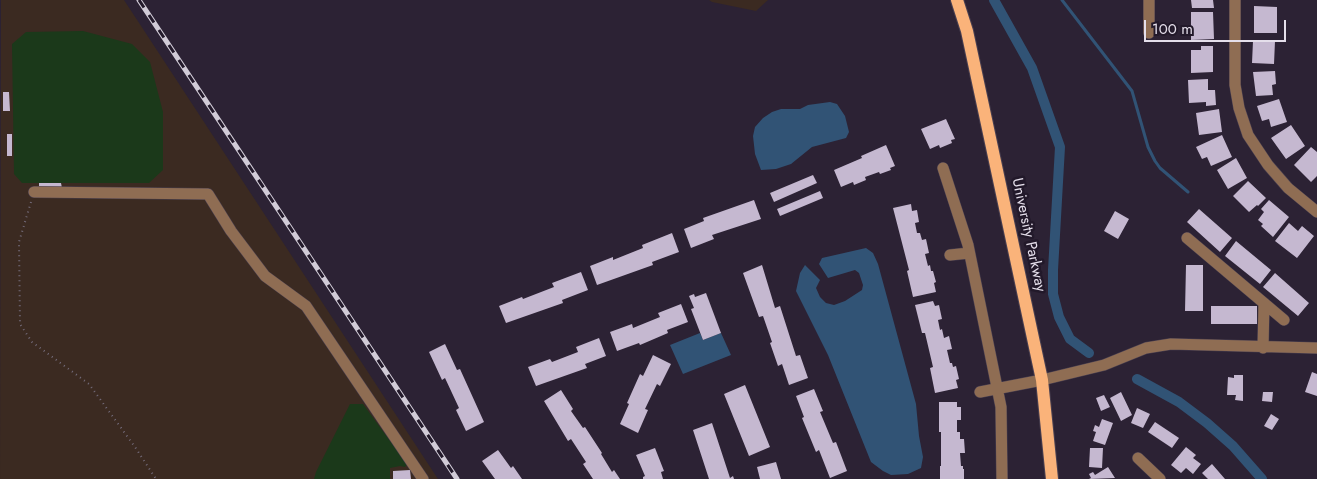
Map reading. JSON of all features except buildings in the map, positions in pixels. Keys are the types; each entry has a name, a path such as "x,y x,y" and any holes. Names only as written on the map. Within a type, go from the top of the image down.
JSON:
{"main road":[{"name":"University Parkway","path":"957,0 967,31 1042,380 1052,479"}],"street":[{"path":"1149,0 1149,33"},
{"path":"1235,0 1235,85 1239,108 1248,135 1268,165 1283,182 1317,212"},
{"path":"942,168 969,253 1001,407 1002,479"},
{"path":"34,192 208,194 231,231 264,276 306,306 423,479"},
{"path":"1186,238 1284,320"},
{"path":"950,255 969,253"},
{"path":"1263,348 1264,303"},
{"path":"980,392 1104,365 1146,348 1188,344 1263,348 1317,348"},
{"path":"1138,458 1160,479"}],"path":[{"path":"34,192 18,242 20,324 32,342 89,384 156,479"}],"shaded area":[{"path":"1,0 124,0 438,479 0,479"},
{"path":"709,0 768,0 756,11"}],"green space":[{"path":"83,31 132,44 150,62 163,112 163,170 149,183 22,183 14,174 12,44 26,32"},
{"path":"350,404 363,404 407,464 405,467 390,468 390,479 314,479"}],"water":[{"path":"830,102 837,104 845,116 849,132 846,138 812,147 791,164 776,169 761,170 755,154 753,136 755,127 763,118 781,109 800,109 808,105"},
{"path":"866,248 873,253 878,264 916,404 923,457 921,468 908,474 891,475 871,462 828,355 796,291 800,273 805,265 820,280 816,288 820,297 826,303 834,305 845,301 862,290 863,285 859,273 855,270 828,278 819,264 822,258"},
{"path":"700,333 703,340 721,333 731,355 683,374 670,345"}],"waterway":[{"path":"994,0 1032,68 1060,147 1053,294 1059,317 1070,339 1089,353"},
{"path":"1062,0 1132,91 1148,147 1155,161 1160,168 1188,192"},
{"path":"1137,379 1179,402 1207,423 1233,446 1262,479"}],"railway":[{"path":"139,0 457,479"}]}
